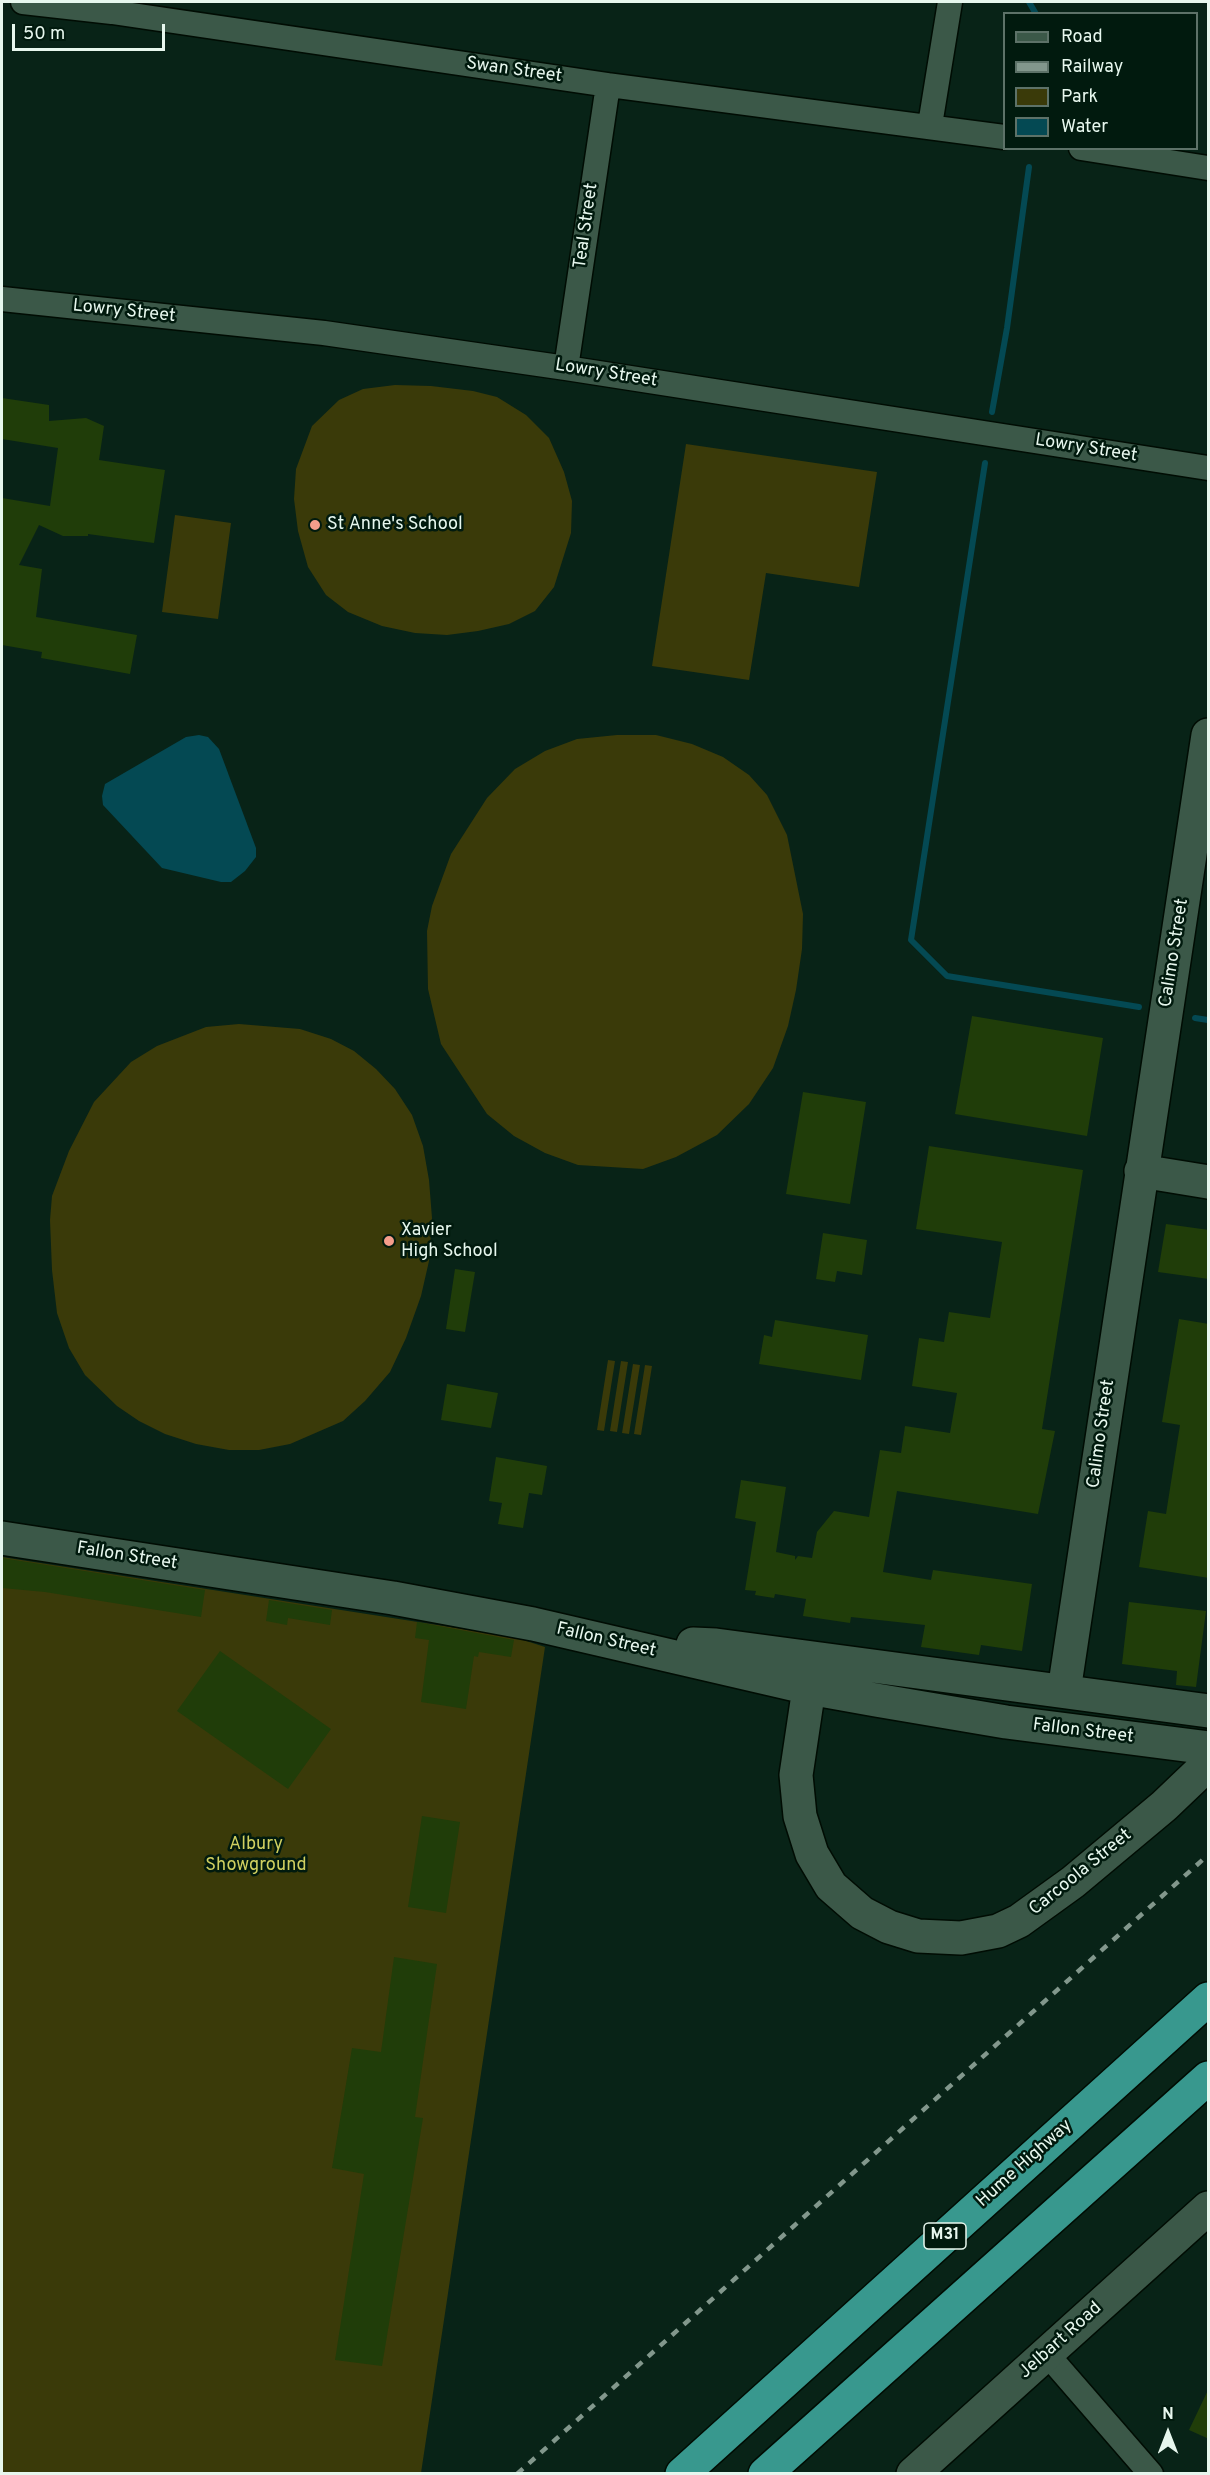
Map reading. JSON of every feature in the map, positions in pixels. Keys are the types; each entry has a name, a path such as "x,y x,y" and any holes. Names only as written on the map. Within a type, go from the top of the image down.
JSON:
{"highway":[{"name":"Hume Highway","path":"682,2474 1209,1999"},
{"path":"765,2474 1209,2078"}],"street":[{"name":"Swan Street","path":"23,2 113,7 608,85 1003,137"},
{"path":"930,126 950,2"},
{"name":"Teal Street","path":"566,368 608,85"},
{"path":"1094,150 1209,168"},
{"name":"Lowry Street","path":"2,299 324,333 566,368 1209,468"},
{"name":"Calimo Street","path":"1064,1691 1141,1171 1209,735"},
{"path":"1141,1171 1209,1182"},
{"name":"Fallon Street","path":"2,1538 393,1598 533,1624 809,1688 876,1700 1006,1722 1209,1748"},
{"path":"620,1644 716,1645 1209,1712"},
{"name":"Carcoola Street","path":"809,1688 796,1775 800,1816 812,1854 831,1886 862,1913 889,1927 918,1936 961,1938 998,1931 1019,1921 1037,1910 1164,1806 1209,1764"},
{"name":"Jelbart Road","path":"913,2474 1209,2208"},
{"path":"1046,2353 1152,2474"}],"green space":[{"path":"395,385 431,386 473,391 497,397 526,415 549,438 564,472 572,501 571,533 554,587 535,611 509,624 478,631 447,635 415,633 382,626 348,612 326,595 308,567 298,531 294,499 296,469 312,426 339,400 363,389"},
{"path":"686,444 877,472 859,587 766,573 749,680 652,666"},
{"path":"175,515 231,523 218,619 162,612"},
{"path":"617,735 656,735 692,744 723,757 749,775 767,795 787,835 803,914 802,949 796,990 788,1026 773,1068 749,1104 717,1135 676,1157 643,1169 578,1165 545,1153 514,1136 487,1114 441,1044 428,989 427,931 432,906 451,854 487,798 515,769 545,751 577,739"},
{"path":"239,1024 300,1029 331,1039 354,1051 376,1069 395,1089 412,1115 423,1146 432,1218 429,1261 421,1296 406,1338 390,1372 365,1401 343,1421 290,1444 259,1450 229,1450 196,1444 165,1434 139,1421 117,1406 85,1375 69,1348 57,1313 52,1270 50,1220 52,1196 69,1151 94,1102 131,1062 157,1046 206,1027"},
{"path":"608,1360 615,1361 604,1431 597,1430"},
{"path":"621,1361 628,1362 617,1432 610,1431"},
{"path":"633,1364 640,1365 629,1434 622,1433"},
{"path":"645,1365 652,1366 641,1435 634,1434"},
{"name":"Albury Showground","path":"2,1557 514,1637 545,1647 421,2473 2,2473"}],"water":[{"path":"199,735 208,737 219,749 256,848 256,857 245,871 231,882 221,882 162,868 103,805 102,796 105,784 186,737"}],"building":[{"path":"2,398 49,405 49,421 86,418 104,426 99,460 165,470 154,543 88,534 88,536 63,536 39,525 19,565 42,569 36,617 137,635 130,674 41,658 42,652 2,645 2,498 50,506 58,448 2,439"},
{"path":"972,1016 1103,1038 1087,1136 955,1114"},
{"path":"803,1092 866,1102 850,1204 786,1194"},
{"path":"929,1146 1083,1170 1042,1429 1055,1431 1038,1514 897,1491 883,1572 931,1580 933,1570 1032,1584 1022,1651 981,1645 979,1655 921,1647 925,1625 851,1617 850,1623 803,1616 806,1599 775,1594 774,1598 755,1595 756,1591 745,1590 756,1522 735,1518 741,1480 786,1487 776,1552 795,1556 795,1560 798,1556 812,1558 817,1532 834,1511 869,1517 880,1450 901,1453 905,1426 950,1433 957,1393 912,1386 919,1338 944,1342 949,1312 990,1318 1002,1242 916,1229"},
{"path":"1166,1224 1209,1230 1209,1279 1158,1272"},
{"path":"823,1233 867,1240 862,1275 837,1271 835,1282 816,1279"},
{"path":"455,1269 475,1272 465,1332 446,1329"},
{"path":"1179,1319 1209,1324 1209,1578 1139,1567 1148,1511 1166,1514 1180,1425 1162,1422"},
{"path":"775,1320 868,1335 861,1380 759,1364 764,1335 772,1337"},
{"path":"447,1384 498,1393 491,1428 441,1420"},
{"path":"496,1457 547,1466 542,1495 529,1493 523,1528 498,1524 502,1503 489,1501"},
{"path":"2,1558 205,1590 201,1617 45,1592 2,1588"},
{"path":"269,1600 332,1610 330,1625 288,1618 287,1625 266,1621"},
{"path":"1129,1602 1206,1611 1196,1687 1176,1685 1177,1671 1122,1664"},
{"path":"417,1622 514,1640 511,1657 479,1652 478,1657 474,1656 466,1709 421,1702 429,1640 415,1638"},
{"path":"220,1651 331,1729 288,1789 177,1711"},
{"path":"422,1816 460,1822 446,1913 408,1907"},
{"path":"394,1957 437,1964 415,2117 423,2118 382,2366 335,2360 364,2174 332,2168 352,2048 381,2052"},
{"path":"1209,2388 1209,2439 1189,2430"}],"waterway":[{"path":"1029,2 1035,12"},
{"path":"992,412 1007,328 1029,167"},
{"path":"985,463 911,940 947,976 1139,1007"},
{"path":"1195,1018 1208,1020"}],"railway":[{"path":"517,2474 1208,1855"}],"place":[{"name":"St Anne's School","path":"315,525"},
{"name":"Xavier High School","path":"389,1241"}]}
